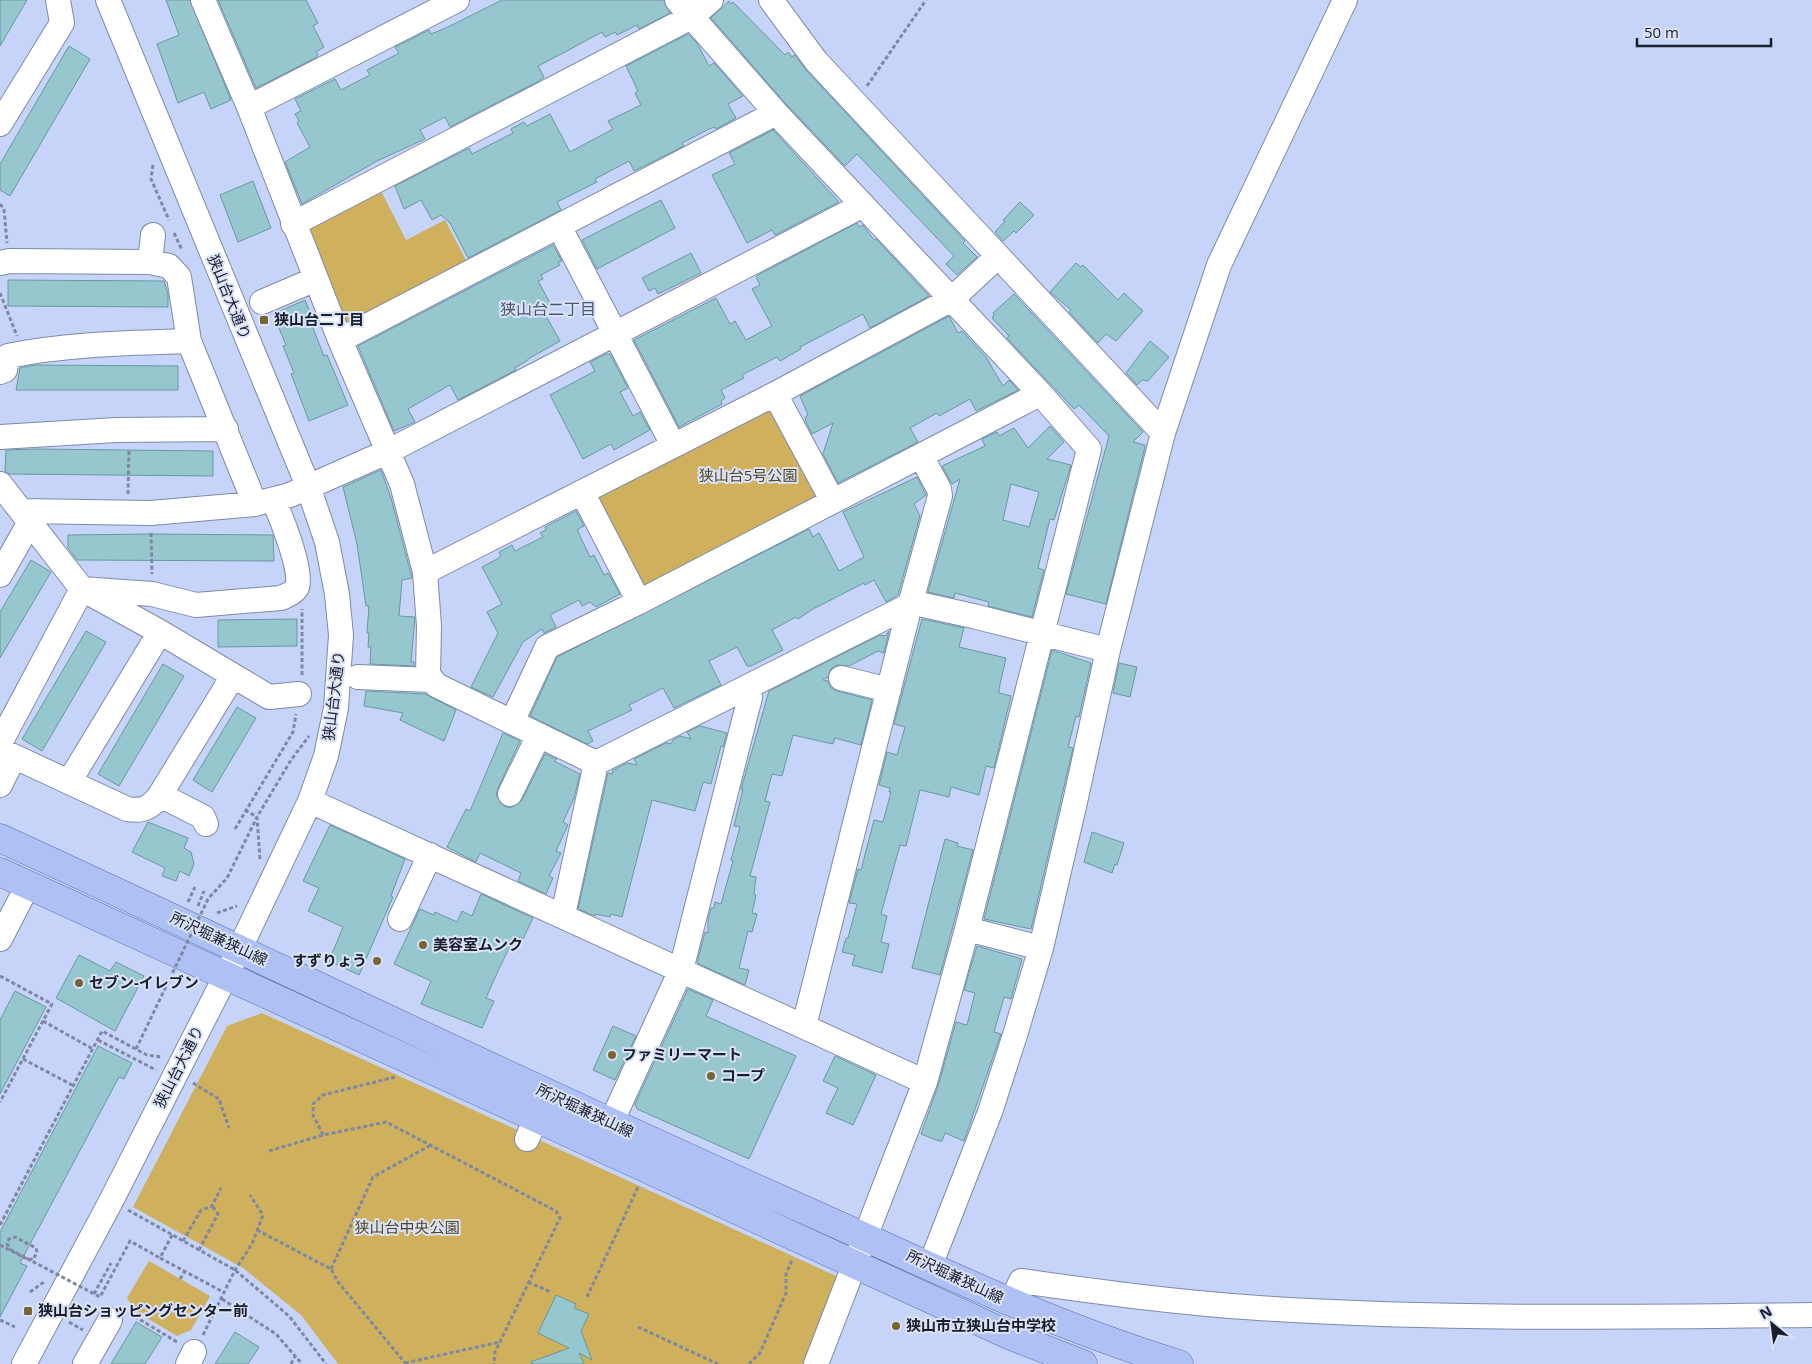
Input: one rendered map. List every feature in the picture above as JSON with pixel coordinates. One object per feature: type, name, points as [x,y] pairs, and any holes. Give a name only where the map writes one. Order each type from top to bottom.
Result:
[{"type":"main road","name":"所沢堀兼狭山線","points":[[0,838],[240,948],[611,1123],[1011,1303],[1132,1350],[1179,1364]]},
{"type":"main road","name":"所沢堀兼狭山線","points":[[0,872],[226,975],[532,1129],[854,1264],[1011,1336],[1083,1364]]},
{"type":"street","points":[[0,124],[62,23],[58,0]]},
{"type":"street","name":"狭山台大通り","points":[[24,1364],[110,1203],[240,948],[310,801],[326,756],[336,708],[341,635],[338,594],[328,542],[308,486],[108,0]]},
{"type":"street","points":[[203,0],[249,107],[293,224],[340,340],[402,484],[425,572],[429,626],[428,674],[432,680],[445,690],[596,763]]},
{"type":"street","points":[[249,107],[457,0]]},
{"type":"street","points":[[293,224],[684,9],[711,0]]},
{"type":"street","points":[[771,0],[816,61],[1163,433]]},
{"type":"street","points":[[930,1266],[990,1112],[1041,948],[1108,650],[1163,433],[1219,265],[1345,0]]},
{"type":"street","points":[[684,9],[776,113],[1038,391],[1089,449],[925,1082],[816,1364]]},
{"type":"street","points":[[340,340],[776,113]]},
{"type":"street","points":[[26,517],[139,512],[264,502],[308,486],[388,451],[863,205]]},
{"type":"street","points":[[559,226],[673,445]]},
{"type":"street","points":[[150,262],[153,235]]},
{"type":"street","points":[[425,572],[775,394],[952,299],[998,256]]},
{"type":"street","points":[[4,262],[150,262],[169,266],[179,277],[189,341],[226,429],[298,573],[297,587],[293,592],[281,598],[196,605],[152,594],[82,589]]},
{"type":"street","points":[[262,302],[316,280]]},
{"type":"street","points":[[0,372],[5,370],[8,356],[24,352],[113,343],[189,341]]},
{"type":"street","points":[[512,722],[547,647],[640,602],[832,500],[921,456],[1030,399],[1038,391]]},
{"type":"street","points":[[775,394],[832,500]]},
{"type":"street","points":[[0,437],[129,430],[226,429]]},
{"type":"street","points":[[804,1026],[910,605],[940,496],[939,489],[921,456]]},
{"type":"street","points":[[0,484],[82,589],[160,632],[268,697],[299,694]]},
{"type":"street","points":[[582,492],[640,602]]},
{"type":"street","points":[[0,575],[26,517]]},
{"type":"street","points":[[0,785],[5,750],[82,589]]},
{"type":"street","points":[[596,763],[910,605],[919,604],[1108,650]]},
{"type":"street","points":[[69,782],[160,632]]},
{"type":"street","points":[[5,750],[69,782],[136,811],[154,804],[233,676]]},
{"type":"street","points":[[358,677],[432,680]]},
{"type":"street","points":[[840,678],[889,690]]},
{"type":"street","points":[[611,1123],[681,970],[750,696],[749,687]]},
{"type":"street","points":[[510,794],[539,735]]},
{"type":"street","points":[[563,916],[596,763]]},
{"type":"street","points":[[160,795],[203,817],[206,824]]},
{"type":"street","points":[[310,801],[925,1082]]},
{"type":"street","points":[[400,919],[430,855]]},
{"type":"street","points":[[0,939],[28,885]]},
{"type":"street","points":[[966,929],[1041,948]]},
{"type":"street","points":[[1011,1303],[1021,1281],[1202,1304],[1289,1310],[1408,1315],[1812,1315]]},
{"type":"street","points":[[85,1364],[119,1316]]},
{"type":"path","points":[[856,103],[926,0]]},
{"type":"path","points":[[154,161],[151,179],[181,249],[187,255]]},
{"type":"path","points":[[0,204],[4,209],[4,262]]},
{"type":"path","points":[[0,293],[24,352]]},
{"type":"path","points":[[129,430],[152,594]]},
{"type":"path","points":[[234,829],[293,732],[303,665],[302,604],[293,592]]},
{"type":"path","points":[[136,1049],[208,899],[227,878],[257,817],[291,760],[313,732],[309,747]]},
{"type":"path","points":[[245,810],[257,817]]},
{"type":"path","points":[[257,817],[258,854],[261,863],[265,855]]},
{"type":"path","points":[[184,909],[195,887]]},
{"type":"path","points":[[203,908],[198,905],[204,891]]},
{"type":"path","points":[[213,915],[241,904]]},
{"type":"path","points":[[197,915],[204,918]]},
{"type":"path","points":[[0,976],[52,1004],[0,1102]]},
{"type":"path","points":[[43,1021],[93,1049]]},
{"type":"path","points":[[0,1224],[102,1031],[146,1055],[163,1058]]},
{"type":"path","points":[[98,1040],[157,1070]]},
{"type":"path","points":[[23,1058],[74,1086]]},
{"type":"path","points":[[322,1135],[313,1115],[313,1104],[323,1095],[394,1078],[399,1074]]},
{"type":"path","points":[[192,1083],[220,1099],[229,1128]]},
{"type":"path","points":[[269,1151],[322,1135],[386,1122],[556,1211],[560,1218],[496,1352],[494,1364]]},
{"type":"path","points":[[331,1269],[374,1177],[432,1145]]},
{"type":"path","points":[[587,1297],[641,1180]]},
{"type":"path","points":[[183,1241],[201,1210],[212,1206],[221,1188]]},
{"type":"path","points":[[119,1316],[191,1358],[235,1270],[252,1244],[263,1215],[250,1195]]},
{"type":"path","points":[[199,1250],[218,1214],[212,1206]]},
{"type":"path","points":[[127,1210],[235,1270],[289,1316],[326,1364]]},
{"type":"path","points":[[257,1230],[331,1269],[338,1282],[406,1363],[501,1342]]},
{"type":"path","points":[[160,1258],[172,1235]]},
{"type":"path","points":[[15,1237],[36,1248],[37,1252],[34,1258],[29,1260],[11,1250],[7,1244],[9,1239],[15,1237]]},
{"type":"path","points":[[0,1245],[100,1297],[130,1241],[225,1293]]},
{"type":"path","points":[[749,1364],[760,1353],[786,1293],[786,1274],[796,1252]]},
{"type":"path","points":[[94,1294],[111,1263]]},
{"type":"path","points":[[30,1292],[46,1280],[50,1271]]},
{"type":"path","points":[[180,1279],[185,1271]]},
{"type":"path","points":[[528,1282],[551,1292]]},
{"type":"path","points":[[222,1299],[276,1334],[302,1364]]},
{"type":"path","points":[[0,1320],[15,1327]]},
{"type":"path","points":[[638,1327],[718,1364]]},
{"type":"path","points":[[291,1364],[296,1355]]},
{"type":"green space","points":[[379,187],[406,240],[445,220],[468,264],[351,326],[343,324],[307,224]]},
{"type":"green space","name":"狭山台5号公園","points":[[766,405],[774,409],[819,491],[811,504],[651,587],[638,584],[597,494]]},
{"type":"green space","name":"狭山台中央公園","points":[[262,1013],[836,1276],[838,1284],[808,1364],[338,1364],[301,1315],[243,1268],[133,1207],[227,1026]]},
{"type":"green space","points":[[149,1261],[210,1296],[191,1330],[177,1336],[135,1311],[127,1298]]},
{"type":"building","points":[[0,0],[27,0],[0,46]]},
{"type":"building","points":[[166,0],[190,0],[231,100],[211,109],[204,92],[178,103],[157,44],[179,35]]},
{"type":"building","points":[[218,0],[306,0],[318,23],[313,26],[324,47],[316,52],[318,55],[315,58],[256,88]]},
{"type":"building","points":[[502,0],[664,0],[670,13],[639,29],[637,25],[617,35],[615,32],[605,37],[602,32],[538,66],[544,77],[537,82],[450,127],[445,117],[420,130],[425,139],[377,161],[302,204],[285,162],[310,147],[297,123],[299,121],[295,114],[301,111],[295,99],[335,79],[341,90],[370,75],[367,70],[399,53],[395,47],[429,30],[431,34],[448,27]]},
{"type":"building","points":[[729,1],[731,4],[733,2],[785,55],[788,52],[792,57],[795,55],[806,70],[965,241],[963,243],[977,257],[957,275],[946,264],[954,256],[857,154],[845,166],[786,104],[711,18]]},
{"type":"building","points":[[688,34],[697,43],[709,66],[714,63],[743,96],[728,104],[736,118],[716,129],[715,127],[709,129],[682,143],[684,146],[634,171],[629,161],[595,179],[597,182],[557,202],[561,210],[468,258],[450,223],[441,215],[432,220],[421,200],[404,209],[395,186],[469,148],[472,154],[513,133],[511,129],[524,122],[527,126],[550,114],[570,152],[613,129],[608,121],[641,105],[635,93],[638,91],[626,66]]},
{"type":"building","points":[[69,46],[90,59],[10,196],[0,190],[0,164]]},
{"type":"building","points":[[773,130],[839,202],[775,235],[772,230],[747,243],[712,175],[735,164],[729,153]]},
{"type":"building","points":[[253,181],[271,228],[238,242],[220,195]]},
{"type":"building","points":[[661,200],[675,228],[597,269],[582,240]]},
{"type":"building","points":[[1020,202],[1034,215],[1016,233],[1014,231],[1003,241],[995,232],[1005,221],[1003,220]]},
{"type":"building","points":[[857,223],[859,227],[863,225],[874,240],[876,239],[929,296],[870,328],[863,314],[800,347],[801,349],[780,361],[777,357],[742,375],[744,378],[721,390],[725,398],[721,401],[722,404],[679,427],[634,340],[716,298],[730,324],[735,321],[746,340],[772,326],[752,289],[760,285],[756,277]]},
{"type":"building","points":[[553,245],[562,261],[558,262],[560,265],[541,275],[543,279],[538,281],[550,303],[542,309],[560,341],[528,359],[515,368],[516,370],[458,400],[450,385],[408,409],[415,422],[394,431],[358,346]]},
{"type":"building","points":[[691,253],[701,273],[658,294],[655,288],[649,291],[642,278]]},
{"type":"building","points":[[1076,263],[1081,267],[1083,265],[1118,300],[1124,293],[1143,311],[1116,341],[1106,334],[1098,343],[1069,312],[1071,310],[1050,292]]},
{"type":"building","points":[[8,280],[164,281],[168,294],[168,307],[8,306]]},
{"type":"building","points":[[1014,294],[1143,432],[1133,442],[1145,445],[1145,447],[1106,604],[1066,594],[1109,436],[1079,405],[1074,409],[1007,338],[1009,336],[992,318],[993,313]]},
{"type":"building","points":[[305,300],[312,317],[309,318],[324,356],[327,355],[348,405],[309,421],[291,374],[294,373],[283,346],[286,345],[273,314]]},
{"type":"building","points":[[949,316],[958,333],[962,331],[986,357],[1003,386],[1009,380],[1018,390],[976,411],[970,399],[939,416],[937,413],[910,428],[918,442],[838,483],[823,454],[833,423],[812,434],[806,422],[805,417],[808,415],[800,396]]},
{"type":"building","points":[[1150,341],[1169,357],[1148,381],[1142,380],[1137,385],[1126,373]]},
{"type":"building","points":[[610,354],[628,388],[620,392],[633,416],[640,412],[650,430],[614,450],[611,444],[583,459],[550,395],[595,371],[590,362]]},
{"type":"building","points":[[35,365],[178,366],[178,390],[16,390],[20,368]]},
{"type":"building","points":[[1050,426],[1064,442],[1047,459],[1071,465],[1054,520],[1050,519],[1038,568],[1044,570],[1032,617],[988,606],[989,602],[955,593],[954,598],[928,592],[960,479],[952,484],[942,466],[985,446],[982,439],[997,432],[999,436],[1014,428],[1028,448]],"holes":[[[1011,484],[1039,492],[1029,527],[1003,520]]]},
{"type":"building","points":[[6,450],[213,451],[213,476],[9,474],[5,471]]},
{"type":"building","points":[[381,470],[391,498],[412,578],[402,580],[399,616],[415,617],[411,662],[414,662],[414,666],[370,664],[371,647],[368,647],[369,633],[367,633],[369,606],[366,606],[357,544],[343,487]]},
{"type":"building","points":[[917,477],[926,495],[914,504],[920,516],[898,595],[886,602],[874,580],[865,585],[864,583],[813,609],[798,619],[796,617],[772,630],[783,650],[751,666],[747,666],[737,647],[709,661],[721,685],[674,708],[663,688],[629,705],[632,710],[588,731],[593,741],[587,744],[530,716],[557,657],[809,529],[813,537],[819,533],[839,571],[864,557],[843,512]]},
{"type":"building","points":[[576,511],[584,526],[578,529],[578,532],[590,557],[594,555],[604,575],[608,573],[620,594],[596,607],[590,602],[582,606],[579,600],[550,615],[556,627],[544,633],[542,629],[523,642],[493,697],[471,687],[498,633],[487,612],[502,604],[482,567],[497,559],[501,556],[499,552],[512,545],[515,551],[543,537],[540,533],[546,530],[545,527]]},
{"type":"building","points":[[68,535],[273,535],[274,561],[77,560],[68,548]]},
{"type":"building","points":[[31,560],[51,572],[0,658],[0,612]]},
{"type":"building","points":[[297,619],[297,646],[218,647],[218,620]]},
{"type":"building","points":[[922,619],[964,628],[959,647],[1006,658],[999,693],[1011,696],[994,768],[986,766],[979,795],[951,787],[949,797],[920,790],[906,846],[900,845],[881,914],[887,916],[881,942],[889,944],[882,973],[852,965],[855,955],[842,952],[846,938],[848,938],[857,904],[849,903],[858,869],[861,870],[874,820],[883,822],[891,792],[889,792],[890,788],[879,785],[887,752],[897,755],[905,727],[894,724]]},
{"type":"building","points":[[86,631],[106,642],[42,751],[22,739]]},
{"type":"building","points":[[889,631],[884,653],[878,651],[849,666],[837,665],[831,669],[828,677],[823,680],[828,681],[831,688],[837,691],[872,700],[861,745],[835,738],[833,744],[793,735],[782,776],[772,774],[765,801],[770,802],[750,876],[756,877],[754,894],[756,895],[752,913],[757,914],[752,932],[748,931],[739,968],[749,970],[745,985],[697,963],[705,932],[708,933],[708,920],[711,908],[714,908],[715,902],[721,904],[733,861],[731,860],[740,827],[734,826],[743,789],[741,789],[769,691],[880,635],[885,636]]},
{"type":"building","points":[[1052,650],[1091,663],[1079,717],[1076,716],[1068,747],[1073,748],[1031,929],[984,919]]},
{"type":"building","points":[[1119,663],[1137,667],[1130,697],[1113,693]]},
{"type":"building","points":[[163,664],[184,676],[119,786],[98,774]]},
{"type":"building","points":[[366,691],[425,694],[456,710],[444,741],[400,720],[403,713],[364,706]]},
{"type":"building","points":[[237,707],[256,718],[212,792],[193,780]]},
{"type":"building","points":[[700,726],[727,733],[723,747],[721,746],[711,784],[703,782],[695,811],[652,800],[622,917],[611,914],[610,917],[595,914],[595,916],[578,909],[608,773],[612,774],[613,770],[627,763],[637,765],[634,759],[666,743],[671,744],[673,740],[680,736],[691,739],[687,732]]},
{"type":"building","points":[[503,733],[520,741],[496,795],[504,806],[511,808],[522,800],[545,754],[557,759],[554,761],[580,774],[574,798],[563,822],[568,825],[556,851],[561,853],[549,876],[553,878],[546,894],[518,881],[521,873],[480,853],[476,862],[447,847],[466,809],[470,811]]},
{"type":"building","points":[[148,822],[188,838],[184,848],[191,852],[194,864],[189,876],[180,871],[176,881],[162,876],[165,868],[132,852]]},
{"type":"building","points":[[330,825],[405,859],[391,896],[393,897],[359,975],[329,961],[343,927],[308,911],[319,888],[303,881]]},
{"type":"building","points":[[1092,832],[1124,843],[1117,865],[1115,864],[1112,873],[1084,862]]},
{"type":"building","points":[[945,839],[958,843],[957,846],[973,850],[940,975],[912,968]]},
{"type":"building","points":[[481,894],[533,918],[523,939],[515,936],[498,971],[486,998],[494,1001],[482,1028],[421,1004],[431,981],[394,964],[420,909],[434,915],[435,912],[457,922],[462,911],[472,916]]},
{"type":"building","points":[[977,946],[1022,959],[1011,999],[1004,997],[994,1032],[1001,1034],[964,1141],[945,1133],[942,1141],[939,1141],[921,1134],[938,1086],[956,1022],[967,1025],[975,993],[964,990]]},
{"type":"building","points":[[79,955],[110,971],[116,962],[144,976],[115,1031],[56,998]]},
{"type":"building","points":[[688,989],[713,1000],[706,1016],[796,1056],[749,1159],[637,1109],[635,1104]]},
{"type":"building","points":[[15,991],[46,1007],[0,1094],[0,1020]]},
{"type":"building","points":[[613,1026],[636,1036],[615,1080],[593,1070]]},
{"type":"building","points":[[98,1046],[132,1063],[124,1079],[119,1077],[20,1263],[27,1266],[0,1317],[0,1232]]},
{"type":"building","points":[[835,1056],[876,1075],[853,1125],[826,1113],[838,1088],[823,1081]]},
{"type":"building","points":[[556,1295],[576,1304],[574,1308],[589,1314],[581,1331],[592,1360],[579,1353],[584,1364],[532,1364],[531,1362],[569,1348],[538,1333]]},
{"type":"building","points":[[136,1322],[162,1337],[145,1364],[111,1364]]},
{"type":"building","points":[[235,1332],[259,1347],[248,1364],[215,1364]]},
{"type":"place","name":"狭山台二丁目","points":[[264,320]]},
{"type":"place","name":"美容室ムンク","points":[[423,945]]},
{"type":"place","name":"すずりょう","points":[[377,961]]},
{"type":"place","name":"セブン-イレブン","points":[[79,983]]},
{"type":"place","name":"ファミリーマート","points":[[612,1055]]},
{"type":"place","name":"コープ","points":[[711,1076]]},
{"type":"place","name":"狭山台ショッピングセンター前","points":[[28,1311]]},
{"type":"place","name":"狭山市立狭山台中学校","points":[[896,1326]]},
{"type":"district","name":"狭山台二丁目","points":[[548,309]]}]
